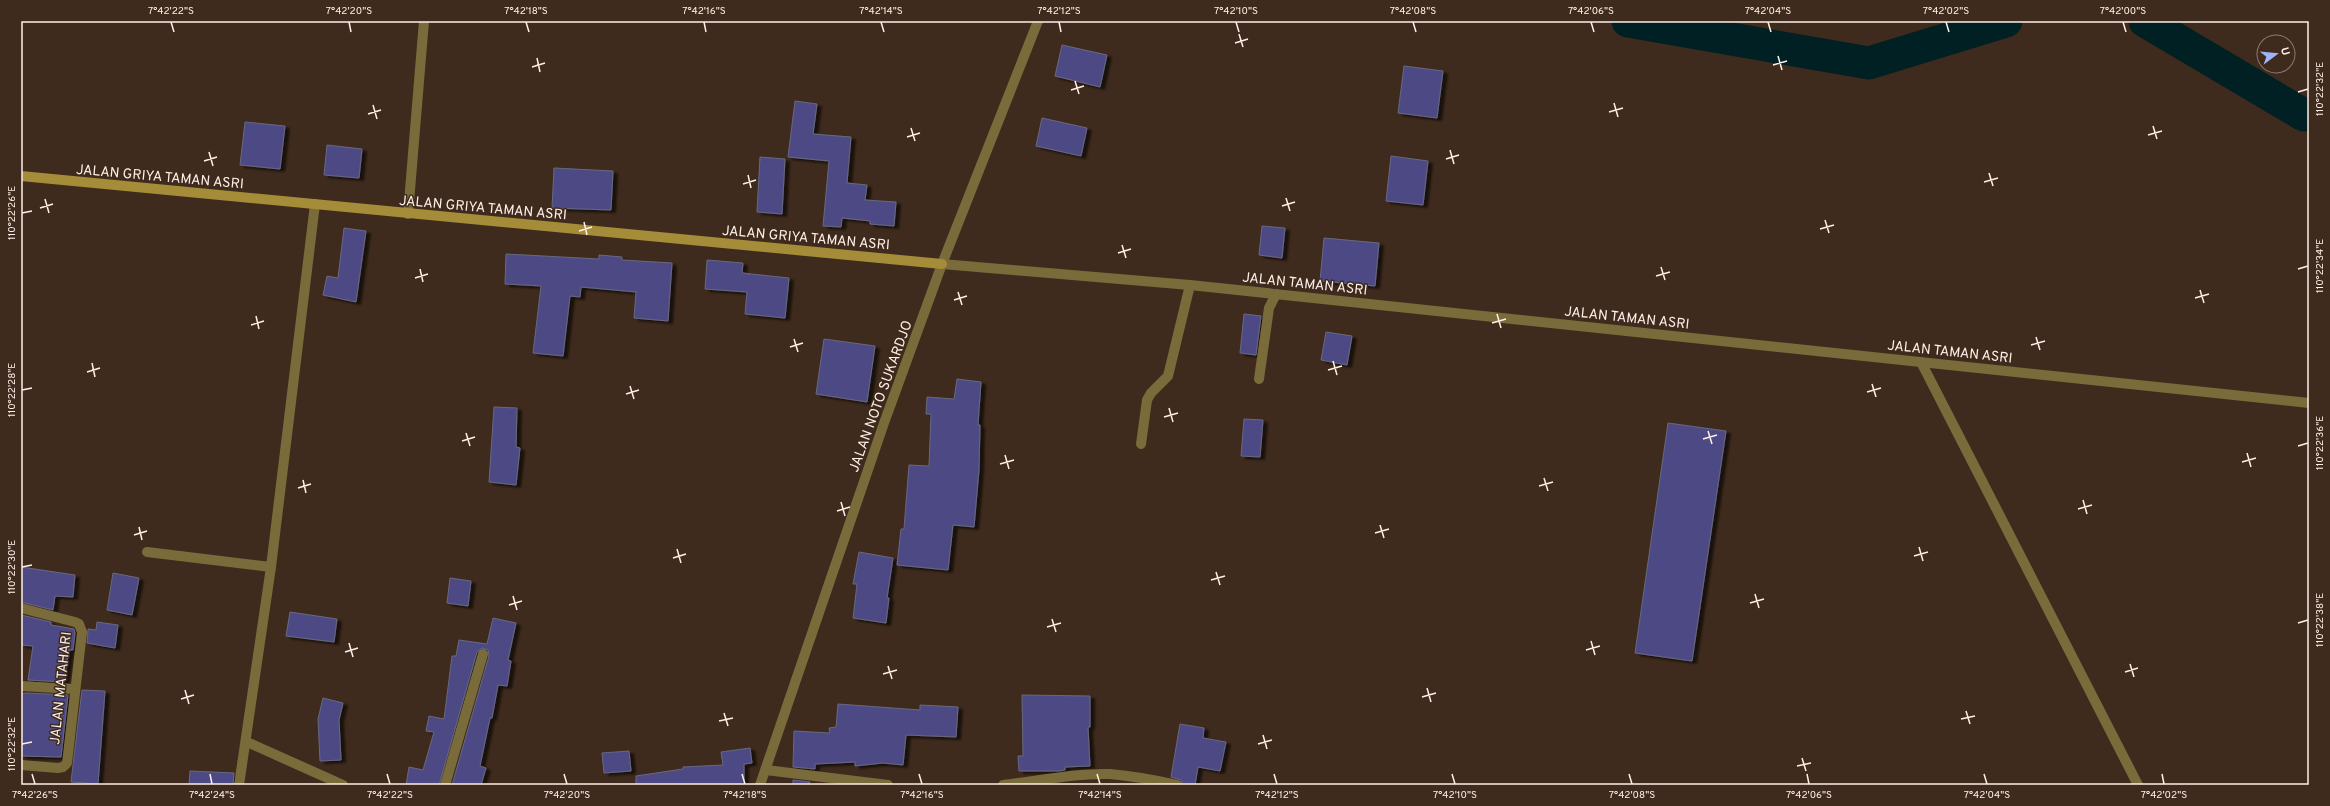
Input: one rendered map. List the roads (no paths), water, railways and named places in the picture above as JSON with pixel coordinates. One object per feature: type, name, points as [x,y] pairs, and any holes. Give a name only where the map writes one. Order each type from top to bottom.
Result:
[{"type":"street","points":[[408,214],[424,21]]},
{"type":"street","name":"JALAN NOTO SUKARDJO","points":[[760,785],[884,423],[942,264],[1038,21]]},
{"type":"street","name":"JALAN GRIYA TAMAN ASRI","points":[[21,176],[942,264]]},
{"type":"street","points":[[239,785],[247,742],[271,567],[315,204]]},
{"type":"street","name":"JALAN TAMAN ASRI","points":[[942,264],[1190,285],[2309,403]]},
{"type":"street","points":[[1141,444],[1147,400],[1151,393],[1168,376],[1190,285]]},
{"type":"street","points":[[1259,379],[1269,308],[1276,294]]},
{"type":"street","points":[[1921,362],[2138,785]]},
{"type":"street","points":[[147,552],[271,567]]},
{"type":"street","name":"JALAN MATAHARI","points":[[21,608],[79,624],[81,636],[67,763],[63,767],[58,768],[21,765]]},
{"type":"street","points":[[444,785],[483,654]]},
{"type":"street","points":[[21,686],[74,689]]},
{"type":"street","points":[[247,742],[343,785]]},
{"type":"street","points":[[766,770],[888,785]]},
{"type":"street","points":[[1003,785],[1103,774],[1135,776],[1177,785]]},
{"type":"waterway","points":[[1628,21],[1869,63],[2006,21]]},
{"type":"waterway","points":[[2145,21],[2304,115],[2309,114]]}]
